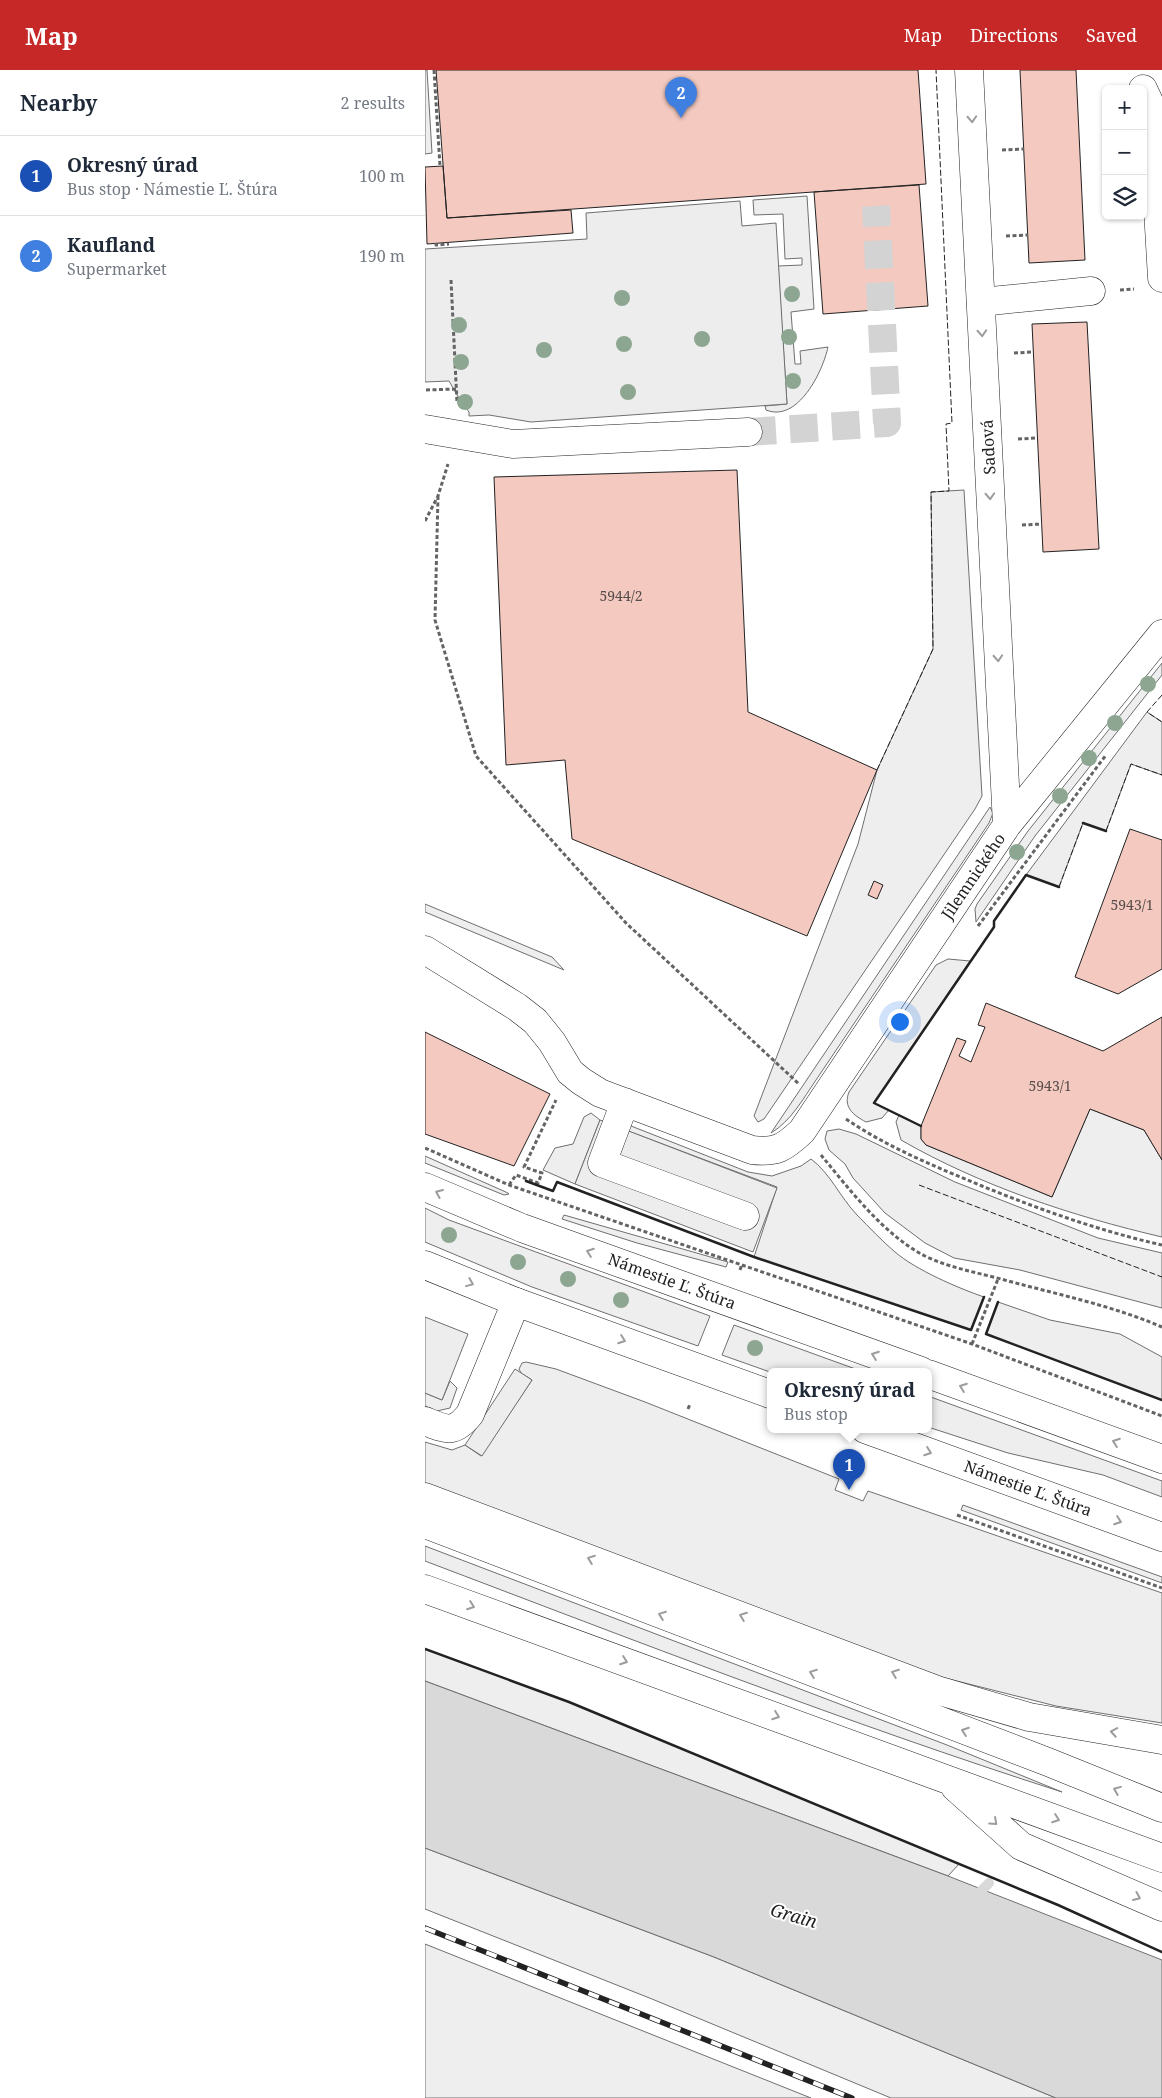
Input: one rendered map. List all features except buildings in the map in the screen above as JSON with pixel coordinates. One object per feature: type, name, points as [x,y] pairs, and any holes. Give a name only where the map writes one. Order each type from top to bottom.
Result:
[{"type":"main road","name":"Sadová","points":[[969,70],[1007,825]]},
{"type":"main road","points":[[1135,70],[1141,85]]},
{"type":"main road","points":[[1147,97],[1152,108],[1162,278]]},
{"type":"main road","points":[[981,302],[1091,291]]},
{"type":"main road","points":[[425,429],[513,444],[747,432]]},
{"type":"main road","name":"Jilemnického","points":[[802,1131],[1007,825],[1162,634]]},
{"type":"main road","points":[[425,950],[517,1007],[535,1021],[552,1042],[570,1072],[600,1093],[752,1150],[770,1152],[789,1144],[802,1131]]},
{"type":"main road","points":[[625,1102],[602,1163],[745,1216]]},
{"type":"main road","name":"Námestie Ľ. Štúra","points":[[425,1187],[522,1228],[913,1368]]},
{"type":"main road","points":[[425,1265],[516,1302],[767,1393]]},
{"type":"main road","points":[[425,1421],[446,1430],[453,1429],[463,1424],[471,1414],[516,1302]]},
{"type":"main road","points":[[932,1375],[1162,1459]]},
{"type":"main road","name":"Námestie Ľ. Štúra","points":[[876,1433],[1162,1537]]},
{"type":"main road","points":[[425,1497],[941,1690],[1029,1717],[1162,1740]]},
{"type":"main road","points":[[425,1524],[1048,1762],[1162,1808]]},
{"type":"main road","points":[[425,1589],[945,1777],[1162,1858]]},
{"type":"main road","points":[[945,1777],[1021,1846],[1162,1908]]},
{"type":"path","points":[[434,70],[441,166]]},
{"type":"path","points":[[998,151],[1024,149]]},
{"type":"path","points":[[1002,236],[1028,235]]},
{"type":"path","points":[[436,243],[436,245],[449,244]]},
{"type":"path","points":[[451,280],[457,411]]},
{"type":"path","points":[[1008,354],[1033,352]]},
{"type":"path","points":[[426,390],[456,388]]},
{"type":"path","points":[[1012,439],[1037,438]]},
{"type":"path","points":[[425,522],[438,496],[450,460]]},
{"type":"path","points":[[438,496],[435,620],[476,756],[626,923],[810,1094],[856,1125],[957,1176],[1038,1209],[1109,1233],[1162,1245]]},
{"type":"path","points":[[1015,525],[1041,524]]},
{"type":"path","points":[[977,928],[1111,749]]},
{"type":"path","points":[[509,1185],[516,1175],[538,1183],[542,1174],[524,1167],[570,1072]]},
{"type":"path","points":[[802,1131],[856,1198],[891,1231],[923,1255],[960,1271],[1132,1314],[1162,1327]]},
{"type":"path","points":[[425,1148],[509,1185],[972,1344],[1162,1416]]},
{"type":"path","points":[[740,1270],[742,1264]]},
{"type":"path","points":[[972,1344],[998,1279]]},
{"type":"path","points":[[688,1409],[690,1404]]},
{"type":"path","points":[[957,1515],[1162,1588]]},
{"type":"shaded area","points":[[425,70],[427,70],[432,153],[425,154]]},
{"type":"shaded area","points":[[807,196],[814,309],[791,312],[795,364],[801,364],[800,351],[828,347],[821,369],[807,392],[788,409],[778,412],[766,410],[765,406],[787,404],[778,266],[802,265],[802,258],[785,259],[783,214],[754,215],[753,200]]},
{"type":"shaded area","points":[[740,201],[742,226],[776,223],[787,404],[531,422],[489,415],[469,416],[469,412],[449,381],[425,382],[425,249],[587,239],[586,213]]},
{"type":"shaded area","points":[[964,490],[982,796],[764,1119],[758,1122],[754,1116],[858,844],[877,770],[933,649],[931,492]]},
{"type":"shaded area","points":[[1162,663],[1162,675],[1035,836],[976,922],[975,909],[977,904],[1028,831]]},
{"type":"shaded area","points":[[1147,712],[1162,722],[1162,775],[1131,764],[1106,831],[1083,823],[1059,887],[1026,875]]},
{"type":"shaded area","points":[[990,807],[993,813],[989,823],[801,1102],[791,1116],[771,1133]]},
{"type":"shaded area","points":[[425,904],[552,957],[564,970],[425,912]]},
{"type":"shaded area","points":[[948,959],[970,961],[874,1103],[889,1110],[882,1118],[866,1122],[850,1110],[847,1102],[849,1092],[936,965]]},
{"type":"shaded area","points":[[1090,1109],[1144,1130],[1162,1160],[1162,1237],[1061,1209],[963,1172],[901,1140],[896,1122],[899,1115],[921,1126],[921,1139],[926,1145],[1052,1197]]},
{"type":"shaded area","points":[[591,1113],[600,1120],[575,1184],[543,1170],[555,1148],[573,1144],[584,1117]]},
{"type":"shaded area","points":[[600,1120],[777,1188],[753,1252],[575,1184]]},
{"type":"shaded area","points":[[626,1124],[748,1172],[772,1176],[801,1166],[811,1159],[824,1171],[857,1215],[895,1252],[926,1272],[950,1284],[984,1297],[971,1330],[754,1257],[777,1187],[620,1128]]},
{"type":"shaded area","points":[[839,1129],[856,1134],[955,1182],[1098,1238],[1162,1253],[1162,1308],[1020,1270],[954,1258],[925,1243],[885,1213],[853,1178],[845,1164],[829,1150],[825,1139],[827,1131]]},
{"type":"shaded area","points":[[425,1156],[509,1194],[504,1195],[425,1163]]},
{"type":"shaded area","points":[[425,1208],[449,1220],[710,1316],[698,1346],[532,1287],[425,1242]]},
{"type":"shaded area","points":[[564,1215],[728,1262],[726,1267],[637,1243],[562,1219]]},
{"type":"shaded area","points":[[998,1302],[1050,1320],[1120,1334],[1162,1357],[1162,1400],[986,1334]]},
{"type":"shaded area","points":[[425,1317],[468,1334],[442,1400],[425,1393]]},
{"type":"shaded area","points":[[734,1325],[853,1368],[767,1368],[767,1371],[722,1355]]},
{"type":"shaded area","points":[[526,1362],[556,1369],[645,1402],[839,1479],[835,1490],[863,1501],[868,1491],[1162,1593],[1162,1723],[1056,1706],[933,1675],[425,1485],[425,1442],[452,1450],[465,1445],[481,1456],[532,1380],[521,1373],[519,1369],[522,1363]]},
{"type":"shaded area","points":[[515,1369],[532,1380],[482,1456],[465,1445]]},
{"type":"shaded area","points":[[450,1381],[457,1388],[450,1408],[437,1411],[425,1406],[425,1393],[442,1400]]},
{"type":"shaded area","points":[[932,1397],[1162,1481],[1162,1497],[1103,1475],[1008,1453],[932,1428]]},
{"type":"shaded area","points":[[963,1505],[1162,1577],[1162,1583],[961,1510]]},
{"type":"shaded area","points":[[425,1546],[947,1745],[1062,1792],[822,1710],[425,1561]]},
{"type":"shaded area","points":[[425,1649],[569,1702],[959,1864],[948,1876],[425,1681]]},
{"type":"shaded area","points":[[425,1848],[714,1957],[1056,2098],[891,2098],[652,1999],[425,1909]]},
{"type":"shaded area","points":[[425,1944],[811,2098],[425,2098]]},
{"type":"water","name":"Grain","points":[[425,1681],[948,1876],[1162,1960],[1162,2098],[1056,2098],[714,1957],[425,1848]]},
{"type":"waterway","points":[[974,1898],[989,1883]]},
{"type":"tunnel","points":[[748,432],[887,423],[876,206]]},
{"type":"railway","points":[[425,1928],[852,2098]]},
{"type":"fence","points":[[877,770],[933,649],[931,492],[949,491],[946,424],[952,423],[936,70]]},
{"type":"fence","points":[[1162,695],[1147,712],[1162,722]]},
{"type":"fence","points":[[1106,831],[1131,764],[1162,775]]},
{"type":"fence","points":[[1059,887],[1083,823]]},
{"type":"fence","points":[[919,1185],[1162,1277]]},
{"type":"wall","points":[[1083,823],[1106,831]]},
{"type":"wall","points":[[921,1126],[874,1103],[994,927],[994,921],[1026,875],[1059,887]]},
{"type":"wall","points":[[526,1181],[553,1191],[557,1182],[754,1257],[971,1330],[984,1297]]},
{"type":"wall","points":[[998,1302],[986,1334],[1162,1400]]},
{"type":"wall","points":[[425,1649],[569,1702],[1058,1905],[1162,1952]]},
{"type":"place","name":"Kaufland","points":[[681,118]]},
{"type":"place","name":"Okresný úrad","points":[[849,1490]]}]
